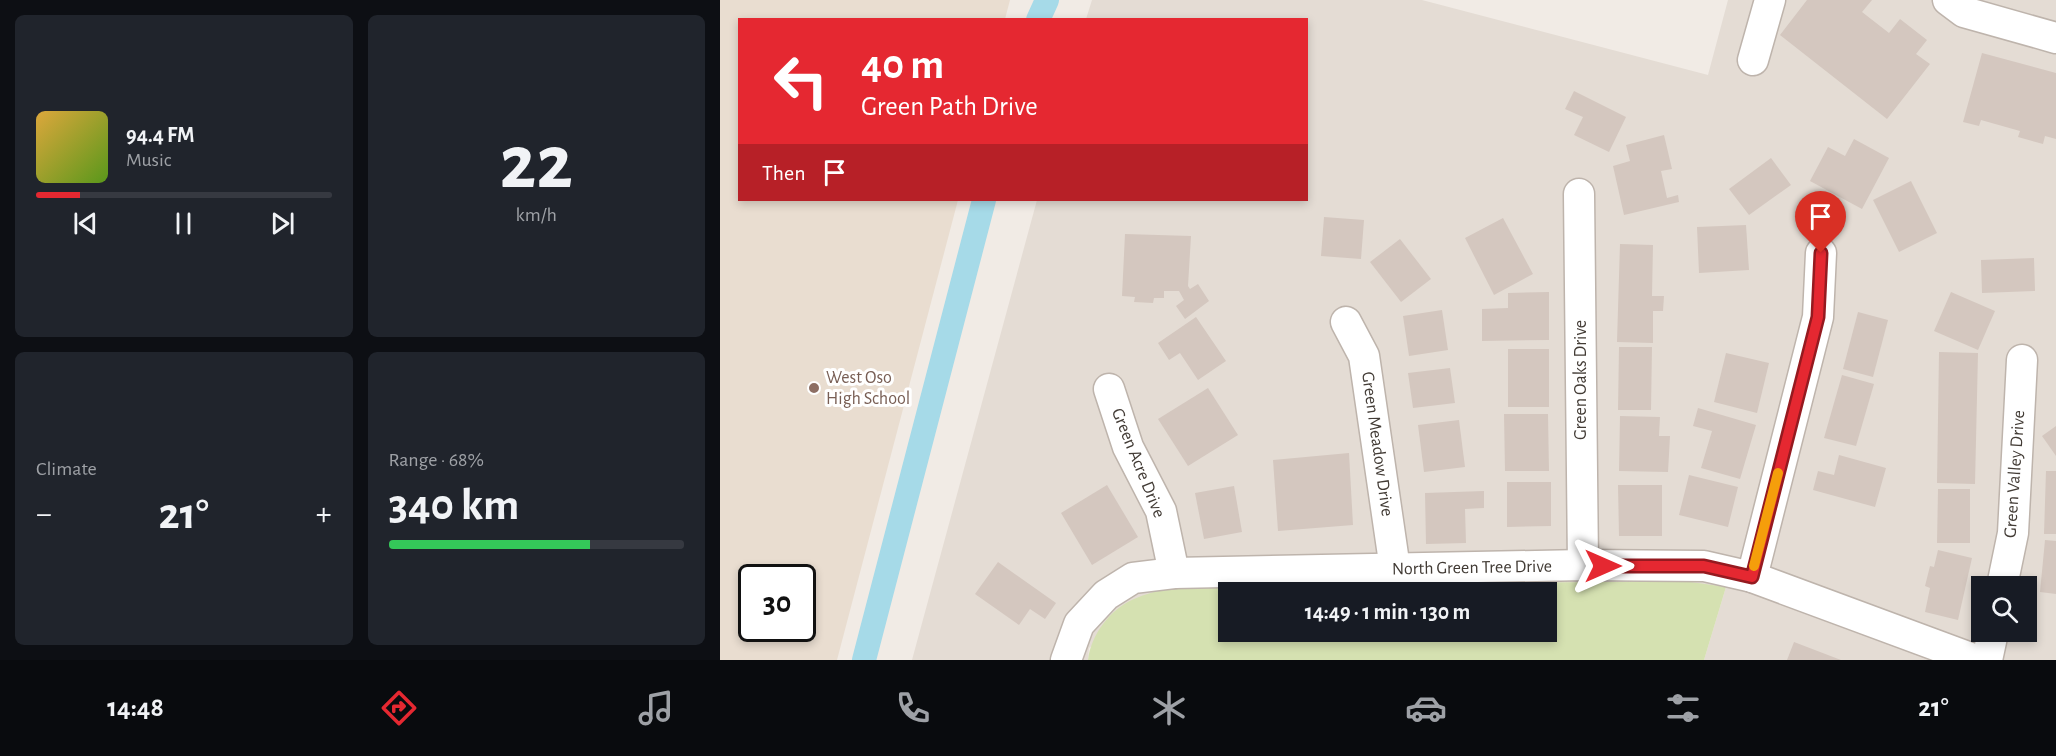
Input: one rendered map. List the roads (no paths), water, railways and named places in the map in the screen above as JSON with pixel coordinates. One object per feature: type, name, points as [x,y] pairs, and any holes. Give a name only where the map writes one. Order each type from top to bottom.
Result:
[{"type":"street","points":[[1753,60],[1770,0]]},
{"type":"street","points":[[1948,0],[1964,12],[2056,38]]},
{"type":"street","name":"Green Oaks Drive","points":[[1579,194],[1583,566]]},
{"type":"street","points":[[1752,577],[1818,317],[1821,253]]},
{"type":"street","name":"Green Meadow Drive","points":[[1346,322],[1364,356],[1395,569]]},
{"type":"street","name":"Green Valley Drive","points":[[2004,576],[2013,533],[2022,360]]},
{"type":"street","name":"Green Acre Drive","points":[[1109,389],[1128,447],[1161,511],[1174,573]]},
{"type":"street","name":"North Green Tree Drive","points":[[1066,660],[1079,624],[1106,595],[1133,578],[1174,573],[1704,566],[1752,577],[1976,660]]},
{"type":"street","points":[[1987,660],[1991,642]]},
{"type":"waterway","points":[[1039,18],[1047,0]]},
{"type":"waterway","points":[[864,660],[984,201]]},
{"type":"place","name":"West Oso High School","points":[[814,388]]}]
